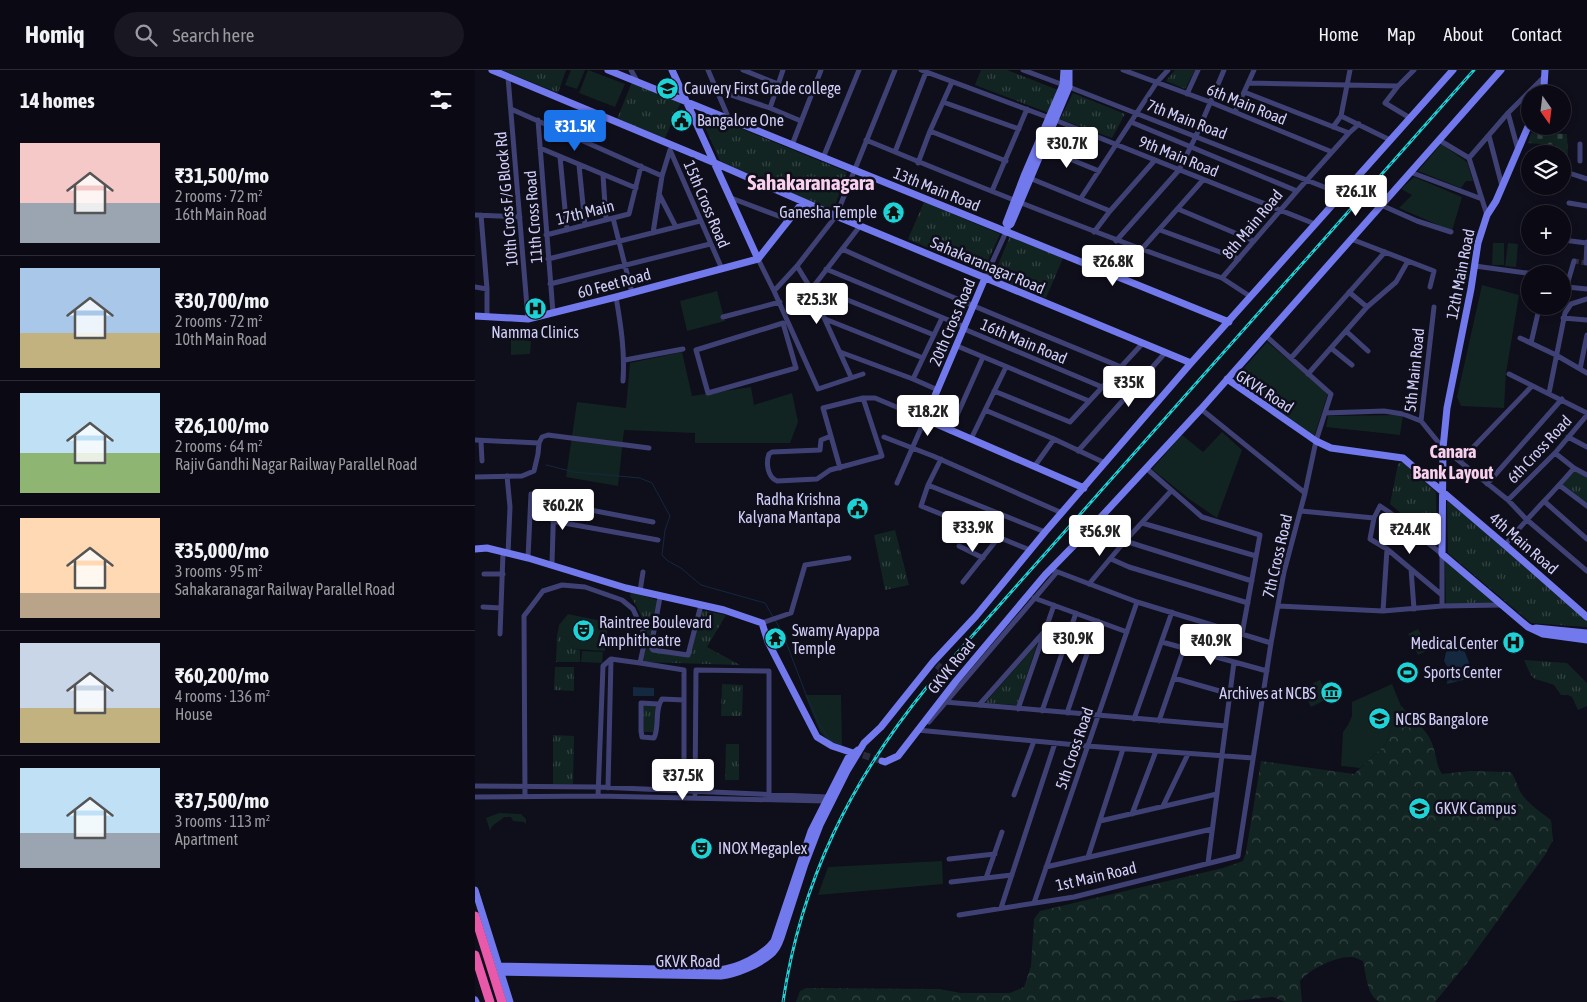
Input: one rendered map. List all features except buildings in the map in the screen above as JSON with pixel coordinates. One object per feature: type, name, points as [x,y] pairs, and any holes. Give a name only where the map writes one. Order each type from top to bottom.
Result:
[{"type":"highway","points":[[475,916],[499,991],[500,1002]]},
{"type":"highway","points":[[475,928],[500,1002]]},
{"type":"highway","points":[[475,955],[490,1002]]},
{"type":"highway","points":[[475,969],[485,1002]]},
{"type":"highway","points":[[499,991],[504,982]]},
{"type":"street","name":"Sahakaranagar Road","points":[[492,70],[670,148],[715,163],[836,216],[1191,363]]},
{"type":"street","name":"13th Main Road","points":[[608,70],[823,158],[1007,229],[1117,277],[1229,322]]},
{"type":"street","points":[[631,70],[637,81]]},
{"type":"street","points":[[672,70],[818,389],[863,374]]},
{"type":"street","points":[[708,70],[729,120]]},
{"type":"street","points":[[743,70],[778,84]]},
{"type":"street","points":[[769,108],[783,70]]},
{"type":"street","points":[[792,145],[821,70]]},
{"type":"street","points":[[823,158],[859,70]]},
{"type":"street","points":[[774,291],[797,266],[836,216],[895,70]]},
{"type":"street","name":"7th Main Road","points":[[1023,70],[1342,194]]},
{"type":"street","name":"20th Cross Road","points":[[1064,70],[1066,86]]},
{"type":"street","name":"20th Cross Road","points":[[897,483],[985,278],[1011,224],[1017,201],[1066,86],[1069,70]]},
{"type":"street","name":"6th Main Road","points":[[1123,70],[1210,102],[1332,152]]},
{"type":"street","points":[[1081,198],[1157,82],[1168,70]]},
{"type":"street","points":[[1187,94],[1198,70]]},
{"type":"street","points":[[1116,241],[1179,170],[1196,136],[1224,70]]},
{"type":"street","points":[[1235,112],[1254,70]]},
{"type":"street","points":[[1333,127],[1341,116],[1350,70]]},
{"type":"street","points":[[1410,118],[1385,103],[1414,70]]},
{"type":"street","name":"GKVK Road","points":[[500,969],[719,970],[731,967],[772,949],[781,938],[820,825],[847,771],[863,745],[935,664],[1045,532],[1191,363],[1453,70]]},
{"type":"street","points":[[1227,379],[1501,70]]},
{"type":"street","points":[[895,152],[923,71]]},
{"type":"street","name":"9th Main Road","points":[[923,71],[1027,109],[1315,224]]},
{"type":"street","points":[[1469,158],[1545,73]]},
{"type":"street","name":"10th Cross F/G Block Rd","points":[[509,77],[528,319]]},
{"type":"street","points":[[918,163],[952,82]]},
{"type":"street","points":[[1248,83],[1398,86]]},
{"type":"street","points":[[716,90],[801,121]]},
{"type":"street","points":[[1244,92],[1349,134]]},
{"type":"street","points":[[943,102],[1019,129]]},
{"type":"street","points":[[511,109],[662,176]]},
{"type":"street","points":[[992,192],[1027,109]]},
{"type":"street","points":[[1508,113],[1518,150]]},
{"type":"street","points":[[1341,116],[1390,140]]},
{"type":"street","name":"20th Cross Road","points":[[1027,177],[1043,148],[1052,119]]},
{"type":"street","name":"11th Cross Road","points":[[538,120],[553,313]]},
{"type":"street","name":"8th Main Road","points":[[866,140],[918,163],[1116,241],[1222,278],[1297,191],[1131,122]]},
{"type":"street","points":[[1297,191],[1359,124]]},
{"type":"street","points":[[930,131],[1005,161]]},
{"type":"street","name":"12th Main Road","points":[[1442,492],[1443,448],[1447,408],[1478,243],[1487,215],[1496,201],[1524,135]]},
{"type":"street","points":[[1489,136],[1502,186]]},
{"type":"street","points":[[1439,140],[1469,158],[1487,215]]},
{"type":"street","points":[[1580,144],[1580,161]]},
{"type":"street","points":[[540,148],[636,188],[641,166]]},
{"type":"street","points":[[653,233],[662,176],[670,148]]},
{"type":"street","name":"15th Cross Road","points":[[670,148],[722,269]]},
{"type":"street","points":[[1043,148],[1099,171]]},
{"type":"street","points":[[561,157],[567,230]]},
{"type":"street","points":[[1094,232],[1155,160]]},
{"type":"street","points":[[579,165],[585,225]]},
{"type":"street","points":[[1410,172],[1482,199]]},
{"type":"street","points":[[1571,174],[1587,179]]},
{"type":"street","points":[[603,175],[606,220]]},
{"type":"street","points":[[1027,177],[1110,211]]},
{"type":"street","points":[[1117,277],[1203,180]]},
{"type":"street","name":"17th Main","points":[[547,235],[629,214],[636,188]]},
{"type":"street","points":[[659,194],[676,227]]},
{"type":"street","points":[[730,198],[789,220]]},
{"type":"street","points":[[758,259],[803,202]]},
{"type":"street","points":[[1569,203],[1587,206]]},
{"type":"street","points":[[1381,205],[1417,221],[1451,232]]},
{"type":"street","points":[[1178,209],[1254,241]]},
{"type":"street","points":[[487,317],[487,289],[478,215],[520,217]]},
{"type":"street","points":[[613,218],[632,293]]},
{"type":"street","points":[[548,259],[700,221]]},
{"type":"street","points":[[812,288],[860,226]]},
{"type":"street","points":[[1160,230],[1239,259]]},
{"type":"street","points":[[1351,239],[1434,271],[1430,287]]},
{"type":"street","points":[[1571,241],[1587,243],[1586,263]]},
{"type":"street","points":[[550,284],[710,244]]},
{"type":"street","points":[[842,249],[924,286],[1121,367]]},
{"type":"street","points":[[1291,358],[1385,252]]},
{"type":"street","name":"60 Feet Road","points":[[475,316],[528,319],[758,259]]},
{"type":"street","points":[[1266,336],[1308,374],[1367,307],[1396,282],[1408,261]]},
{"type":"street","points":[[1571,272],[1574,262]]},
{"type":"street","points":[[797,266],[812,288],[851,377]]},
{"type":"street","points":[[1475,266],[1521,272]]},
{"type":"street","name":"16th Main Road","points":[[826,270],[1102,387]]},
{"type":"street","points":[[1222,278],[1251,297]]},
{"type":"street","points":[[475,287],[487,289]]},
{"type":"street","points":[[812,288],[933,335]]},
{"type":"street","points":[[1571,288],[1587,289]]},
{"type":"street","points":[[1349,292],[1367,307]]},
{"type":"street","points":[[616,297],[625,360],[623,381]]},
{"type":"street","points":[[1549,393],[1565,313],[1571,304],[1587,300]]},
{"type":"street","points":[[723,318],[779,302]]},
{"type":"street","name":"5th Main Road","points":[[1434,307],[1421,421],[1443,448],[1508,500],[1526,519],[1587,571]]},
{"type":"street","points":[[1531,343],[1538,315]]},
{"type":"street","points":[[913,379],[941,318]]},
{"type":"street","points":[[1563,318],[1587,320]]},
{"type":"street","points":[[825,319],[923,358]]},
{"type":"street","points":[[783,323],[790,346],[796,368],[708,392],[696,350],[783,323]]},
{"type":"street","points":[[1346,331],[1368,351]]},
{"type":"street","points":[[1580,369],[1587,335]]},
{"type":"street","points":[[1520,338],[1556,355],[1587,373]]},
{"type":"street","points":[[790,346],[798,343]]},
{"type":"street","points":[[994,391],[1070,422],[1143,343]]},
{"type":"street","points":[[957,346],[1089,401]]},
{"type":"street","points":[[1331,348],[1352,365]]},
{"type":"street","points":[[625,360],[683,349]]},
{"type":"street","points":[[840,352],[938,390]]},
{"type":"street","points":[[1078,450],[1165,353]]},
{"type":"street","points":[[950,431],[983,357]]},
{"type":"street","points":[[971,439],[1006,367]]},
{"type":"street","name":"7th Cross Road","points":[[1238,856],[1278,606],[1316,442],[1331,394],[1308,374]]},
{"type":"street","points":[[1509,374],[1562,399],[1587,414]]},
{"type":"street","name":"GKVK Road","points":[[883,762],[898,756],[955,679],[1227,379],[1316,442],[1331,448],[1403,458],[1442,492]]},
{"type":"street","points":[[1460,461],[1532,386]]},
{"type":"street","points":[[831,436],[821,440],[820,450],[772,452],[767,458],[769,476],[777,481],[817,479],[830,470],[882,456],[863,398]]},
{"type":"street","points":[[840,468],[823,408],[863,398],[875,398],[1084,488]]},
{"type":"street","points":[[1487,484],[1562,399]]},
{"type":"street","points":[[1201,409],[1305,493]]},
{"type":"street","points":[[985,410],[1105,463]]},
{"type":"street","points":[[1325,413],[1384,411],[1403,414],[1421,421]]},
{"type":"street","name":"6th Cross Road","points":[[1508,500],[1555,453],[1587,414]]},
{"type":"street","points":[[475,477],[522,476],[534,471],[539,443],[542,437],[548,435],[649,448]]},
{"type":"street","points":[[885,437],[941,459],[1062,513]]},
{"type":"street","points":[[1569,437],[1587,447]]},
{"type":"street","points":[[1034,466],[1054,439]]},
{"type":"street","points":[[482,461],[478,440],[539,443]]},
{"type":"street","points":[[1555,453],[1574,468],[1587,475]]},
{"type":"street","points":[[941,459],[928,485],[921,506],[1030,550]]},
{"type":"street","points":[[1146,468],[1202,517],[1260,535],[1242,634]]},
{"type":"street","points":[[1505,544],[1574,468]]},
{"type":"street","points":[[500,634],[503,574],[510,506],[507,476]]},
{"type":"street","points":[[928,485],[1045,532]]},
{"type":"street","points":[[1559,485],[1587,506]]},
{"type":"street","points":[[1089,584],[1171,491]]},
{"type":"street","points":[[1442,492],[1442,606]]},
{"type":"street","name":"4th Main Road","points":[[1442,492],[1505,544],[1587,617]]},
{"type":"street","points":[[528,558],[531,494]]},
{"type":"street","points":[[552,564],[554,500],[653,522]]},
{"type":"street","points":[[1545,502],[1587,539]]},
{"type":"street","points":[[1442,595],[1387,550],[1370,539],[1374,518],[1380,506],[1442,554],[1528,628],[1543,634],[1587,640]]},
{"type":"street","points":[[1301,511],[1374,518]]},
{"type":"street","points":[[553,521],[658,540]]},
{"type":"street","points":[[1142,523],[1256,556]]},
{"type":"street","points":[[963,582],[999,537]]},
{"type":"street","points":[[1125,541],[1252,581]]},
{"type":"street","points":[[959,546],[983,558]]},
{"type":"street","points":[[475,548],[487,548],[552,564],[660,597],[724,610],[762,623],[791,613],[805,565],[849,558]]},
{"type":"street","points":[[1383,611],[1387,550]]},
{"type":"street","points":[[1111,559],[1129,567],[1248,603]]},
{"type":"street","points":[[1411,569],[1414,609]]},
{"type":"street","points":[[919,730],[1035,598],[1053,571],[1137,602],[1271,643]]},
{"type":"street","points":[[640,591],[643,572]]},
{"type":"street","points":[[484,574],[503,574]]},
{"type":"street","points":[[525,796],[524,616],[543,591],[562,585],[585,587],[622,600],[633,609],[643,631],[643,648],[640,663]]},
{"type":"street","points":[[660,597],[651,647],[653,650],[688,655],[701,605]]},
{"type":"street","points":[[1035,598],[1127,632]]},
{"type":"street","name":"5th Cross Road","points":[[1034,903],[1137,602]]},
{"type":"street","points":[[1018,709],[1054,605]]},
{"type":"street","points":[[1278,606],[1383,611],[1442,606],[1503,605]]},
{"type":"street","points":[[483,607],[501,608]]},
{"type":"street","points":[[1134,719],[1172,612]]},
{"type":"street","points":[[1042,711],[1076,613]]},
{"type":"street","points":[[1067,713],[1098,622]]},
{"type":"street","points":[[762,623],[768,642],[817,737],[832,746],[858,754]]},
{"type":"street","points":[[1528,628],[1587,633]]},
{"type":"street","points":[[979,705],[1046,630]]},
{"type":"street","points":[[1162,642],[1267,671]]},
{"type":"street","points":[[1159,721],[1184,648]]},
{"type":"street","points":[[609,788],[611,659]]},
{"type":"street","points":[[599,796],[602,674],[603,666],[611,659],[684,670],[769,671],[769,795]]},
{"type":"street","points":[[1207,864],[1234,662]]},
{"type":"street","points":[[684,670],[684,798]]},
{"type":"street","points":[[695,798],[696,670]]},
{"type":"street","points":[[1174,678],[1230,694]]},
{"type":"street","points":[[658,704],[641,703],[641,731],[643,737],[654,738],[657,733],[658,704],[662,699],[684,700]]},
{"type":"street","points":[[945,702],[1226,726]]},
{"type":"street","points":[[919,730],[1087,746],[1253,758]]},
{"type":"street","points":[[1015,795],[1034,741]]},
{"type":"street","points":[[1001,908],[1055,743]]},
{"type":"street","points":[[1088,857],[1123,749]]},
{"type":"street","points":[[1133,814],[1156,751]]},
{"type":"street","name":"GKVK Road","points":[[772,949],[811,831],[849,758],[858,754]]},
{"type":"street","points":[[1163,806],[1189,754]]},
{"type":"street","points":[[475,786],[598,787],[827,799]]},
{"type":"street","points":[[1099,821],[1217,794]]},
{"type":"street","points":[[475,797],[599,796],[827,799]]},
{"type":"street","points":[[1046,867],[1212,829]]},
{"type":"street","points":[[987,878],[1002,832]]},
{"type":"street","points":[[949,859],[995,854]]},
{"type":"street","name":"1st Main Road","points":[[959,915],[1074,897],[1238,856]]},
{"type":"street","points":[[951,882],[1011,875]]},
{"type":"street","points":[[475,890],[510,1002]]},
{"type":"green space","points":[[502,70],[566,70],[558,93]]},
{"type":"green space","points":[[571,70],[585,70],[577,89],[565,85]]},
{"type":"green space","points":[[588,70],[625,84],[615,107],[579,93]]},
{"type":"green space","points":[[981,70],[1007,70],[1058,90],[1049,113],[975,85]]},
{"type":"green space","points":[[1175,70],[1195,70],[1185,89],[1166,81]]},
{"type":"green space","points":[[632,82],[681,102],[665,138],[617,119]]},
{"type":"green space","points":[[1073,93],[1125,114],[1112,138],[1060,119]]},
{"type":"green space","points":[[698,111],[847,172],[833,211],[720,161]]},
{"type":"green space","points":[[1530,135],[1567,135],[1567,145],[1528,143]]},
{"type":"green space","points":[[1441,144],[1467,162],[1473,181],[1466,181],[1461,188],[1418,171]]},
{"type":"green space","points":[[1414,177],[1462,197],[1452,231],[1399,208],[1412,195],[1401,189]]},
{"type":"green space","points":[[924,202],[1000,234],[983,272],[908,239]]},
{"type":"green space","points":[[1010,236],[1063,258],[1046,298],[993,277]]},
{"type":"green space","points":[[1493,243],[1504,243],[1504,265],[1492,265]]},
{"type":"green space","points":[[1508,243],[1518,244],[1516,267],[1505,266]]},
{"type":"green space","points":[[1482,285],[1519,295],[1506,373],[1504,408],[1461,406],[1457,397]]},
{"type":"green space","points":[[717,291],[725,321],[687,331],[680,301]]},
{"type":"green space","points":[[511,338],[531,341],[530,354],[511,355]]},
{"type":"green space","points":[[1267,342],[1328,393],[1314,437],[1235,378]]},
{"type":"green space","points":[[682,352],[692,396],[751,387],[754,405],[792,393],[798,422],[790,443],[695,443],[695,433],[624,430],[618,486],[566,477],[577,402],[626,408],[630,363]]},
{"type":"green space","points":[[1403,415],[1400,435],[1326,427],[1328,416]]},
{"type":"green space","points":[[1222,432],[1242,450],[1217,518],[1189,499],[1152,469],[1182,435],[1203,452]]},
{"type":"green space","points":[[1402,462],[1436,492],[1437,544],[1390,504],[1398,464]]},
{"type":"green space","points":[[1574,470],[1587,478],[1587,504],[1562,485]]},
{"type":"green space","points":[[1447,500],[1587,619],[1587,627],[1531,623],[1448,553]]},
{"type":"green space","points":[[895,530],[909,585],[885,590],[874,535]]},
{"type":"green space","points":[[1445,560],[1494,602],[1495,605],[1446,605]]},
{"type":"green space","points":[[631,592],[660,601],[650,650],[688,656],[700,610],[726,615],[707,647],[740,665],[643,662],[644,628],[639,612],[630,596]]},
{"type":"green space","name":"Raintree Boulevard Amphitheatre","points":[[568,614],[602,621],[608,626],[605,651],[574,649],[564,636],[557,636],[559,625]]},
{"type":"green space","points":[[1418,629],[1429,650],[1418,655],[1408,634]]},
{"type":"green space","points":[[557,636],[564,636],[574,649],[580,650],[580,662],[556,662]]},
{"type":"green space","points":[[1037,644],[1017,705],[985,703]]},
{"type":"green space","points":[[582,651],[603,652],[602,663],[581,662]]},
{"type":"green space","points":[[1524,660],[1567,663],[1587,683],[1587,706],[1578,710],[1572,697],[1561,695],[1554,685],[1532,677]]},
{"type":"green space","points":[[555,667],[574,667],[574,691],[554,690]]},
{"type":"green space","points":[[1320,680],[1329,698],[1311,707],[1302,689],[1313,686],[1313,683]]},
{"type":"green space","points":[[722,684],[743,685],[742,716],[721,716]]},
{"type":"green space","points":[[1392,684],[1401,706],[1386,744],[1360,768],[1341,766],[1343,732],[1352,716],[1352,702]]},
{"type":"green space","points":[[805,695],[841,695],[842,746],[829,741],[820,732]]},
{"type":"green space","points":[[643,705],[656,705],[656,732],[642,732]]},
{"type":"green space","points":[[1401,706],[1426,733],[1442,774],[1470,771],[1511,772],[1524,797],[1551,820],[1553,840],[1545,855],[1467,963],[1435,1002],[1380,1002],[1372,995],[1363,961],[1346,957],[1331,961],[1304,976],[1300,981],[1302,1002],[1285,1002],[1273,997],[1225,1002],[796,1002],[800,991],[806,988],[939,989],[961,993],[1010,993],[1024,987],[1031,966],[1034,919],[1040,911],[1223,868],[1243,861],[1261,761],[1354,774],[1386,744]]},
{"type":"green space","points":[[553,735],[574,736],[573,784],[553,784]]},
{"type":"green space","points":[[726,744],[739,744],[739,780],[725,780]]},
{"type":"green space","points":[[499,813],[521,814],[526,819],[526,824],[513,821],[511,817],[504,817],[490,831],[486,818]]},
{"type":"green space","points":[[942,861],[943,884],[818,895],[828,867]]},
{"type":"water","points":[[1459,646],[1463,647],[1475,677],[1447,684],[1448,668],[1444,661],[1446,652]]},
{"type":"water","points":[[633,687],[654,688],[654,696],[633,696]]},
{"type":"waterway","points":[[546,465],[574,472],[640,478],[652,483],[670,516],[665,530],[662,555],[701,585],[765,603],[773,617]]},
{"type":"waterway","points":[[775,620],[783,634],[819,724],[830,740],[841,744]]},
{"type":"tunnel","points":[[1574,261],[1586,263]]},
{"type":"tunnel","points":[[937,665],[953,678]]},
{"type":"tunnel","points":[[863,755],[882,761]]},
{"type":"railway","points":[[783,1002],[791,958],[802,915],[816,874],[852,797],[899,723],[927,687],[1474,70]]},
{"type":"place","name":"Cauvery First Grade college","points":[[668,88]]},
{"type":"place","name":"Bangalore One","points":[[681,120]]},
{"type":"place","name":"Ganesha Temple","points":[[893,212]]},
{"type":"place","name":"Namma Clinics","points":[[535,308]]},
{"type":"place","name":"Radha Krishna Kalyana Mantapa","points":[[857,508]]},
{"type":"place","name":"Raintree Boulevard Amphitheatre","points":[[583,631]]},
{"type":"place","name":"Swamy Ayappa Temple","points":[[776,639]]},
{"type":"place","name":"Medical Center","points":[[1514,643]]},
{"type":"place","name":"Sports Center","points":[[1408,672]]},
{"type":"place","name":"Archives at NCBS","points":[[1332,693]]},
{"type":"place","name":"NCBS Bangalore","points":[[1379,719]]},
{"type":"place","name":"GKVK Campus","points":[[1419,808]]},
{"type":"place","name":"INOX Megaplex","points":[[702,848]]},
{"type":"district","name":"Sahakaranagara","points":[[811,183]]},
{"type":"district","name":"Canara Bank Layout","points":[[1453,462]]}]
